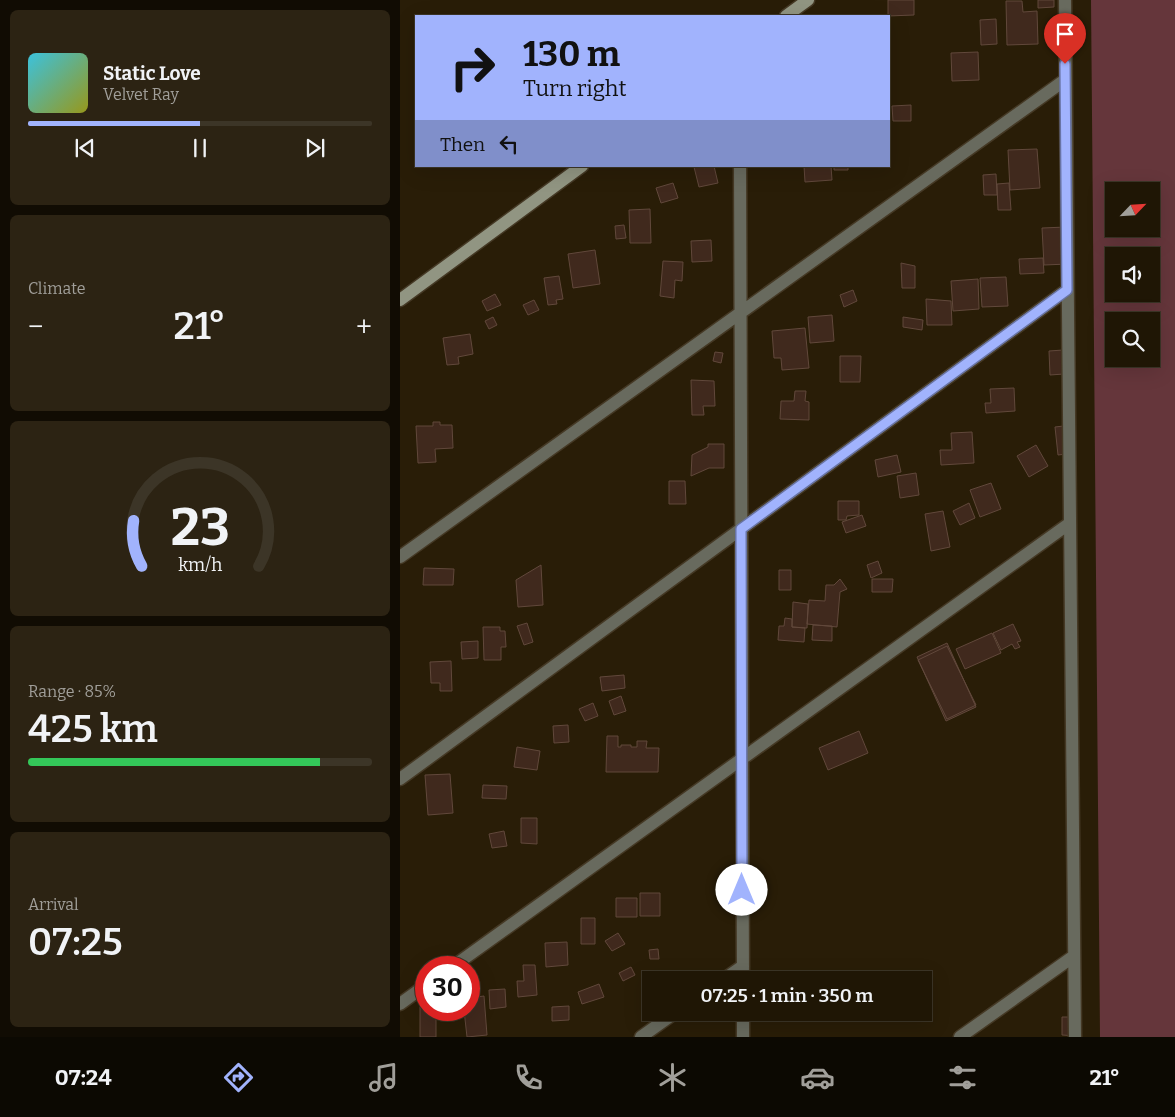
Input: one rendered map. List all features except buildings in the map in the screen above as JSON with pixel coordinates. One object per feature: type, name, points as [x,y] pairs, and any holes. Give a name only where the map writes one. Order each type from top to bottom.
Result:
[{"type":"street","points":[[787,15],[808,0]]},
{"type":"street","points":[[1065,0],[1075,1037]]},
{"type":"street","points":[[400,557],[1065,80]]},
{"type":"street","points":[[400,300],[581,167]]},
{"type":"street","points":[[740,167],[743,971]]},
{"type":"street","points":[[400,778],[1067,290]]},
{"type":"street","points":[[468,956],[1070,523]]},
{"type":"street","points":[[960,1037],[1074,956]]},
{"type":"street","points":[[736,971],[743,966]]},
{"type":"street","points":[[400,1004],[415,993]]},
{"type":"street","points":[[641,1037],[663,1021]]},
{"type":"street","points":[[743,1021],[743,1037]]},
{"type":"shaded area","points":[[1091,0],[1175,0],[1175,1037],[1100,1037]]},
{"type":"route","points":[[742,890],[741,529],[1067,290],[1065,64]]}]
